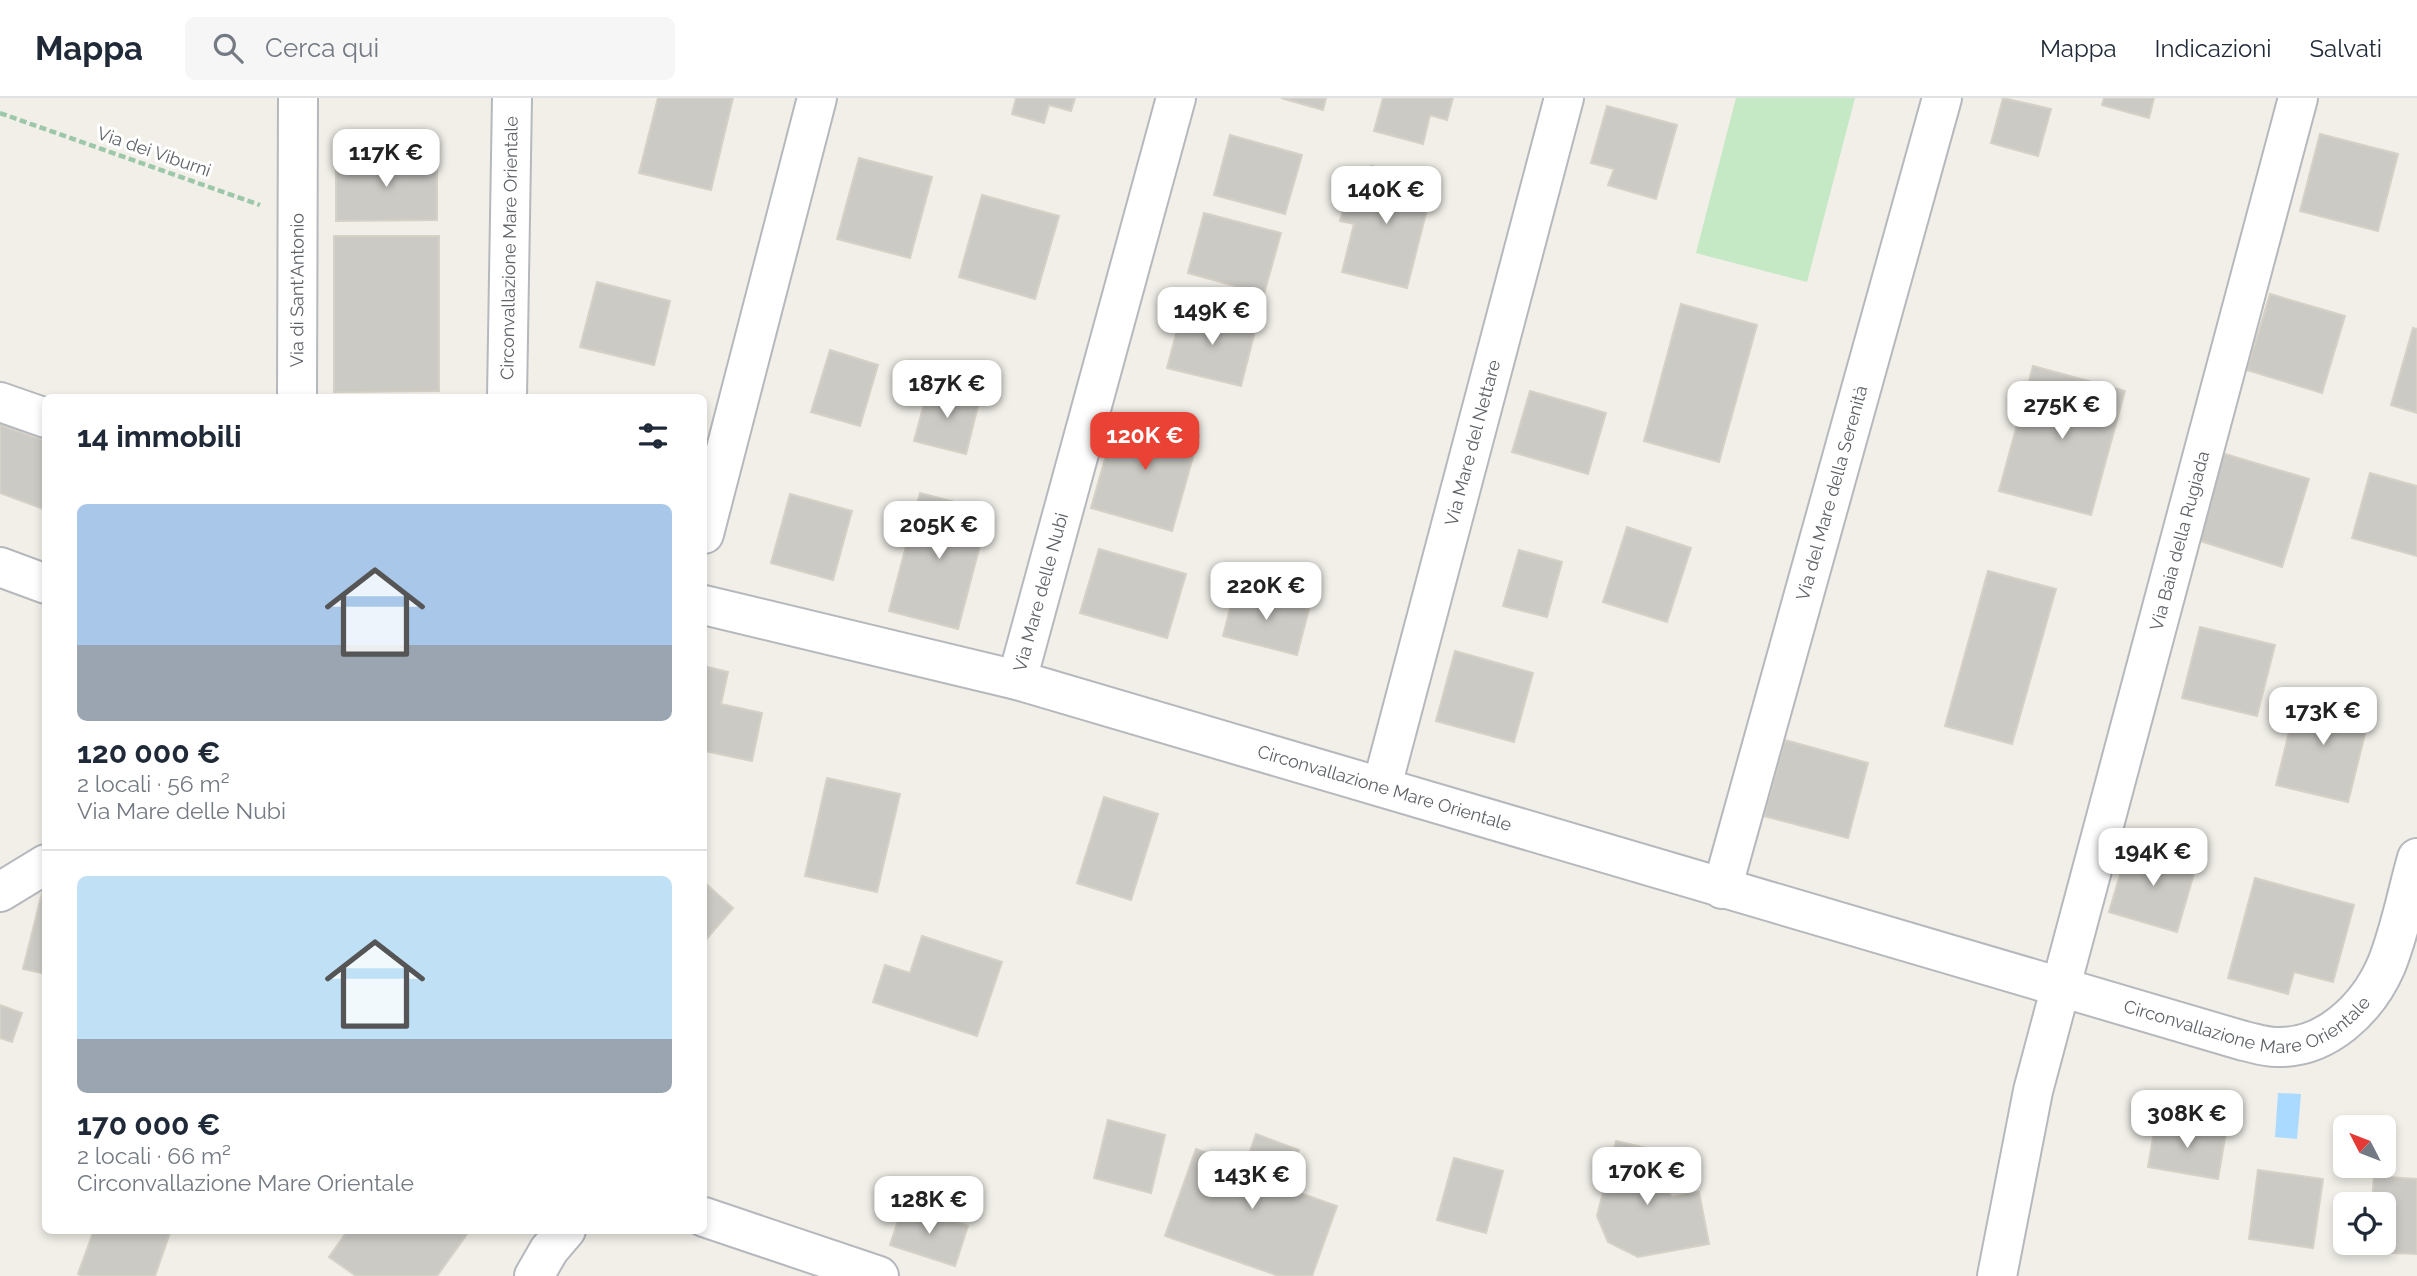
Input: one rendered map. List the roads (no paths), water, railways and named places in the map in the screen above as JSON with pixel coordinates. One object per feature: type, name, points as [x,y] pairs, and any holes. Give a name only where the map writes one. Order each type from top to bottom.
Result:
[{"type":"street","name":"Via di Sant'Antonio","points":[[297,394],[298,98]]},
{"type":"street","name":"Circonvallazione Mare Orientale","points":[[507,394],[512,98]]},
{"type":"street","points":[[707,522],[817,98]]},
{"type":"street","name":"Via Mare delle Nubi","points":[[1017,680],[1176,98]]},
{"type":"street","name":"Via Mare del Nettare","points":[[1382,786],[1564,98]]},
{"type":"street","name":"Via del Mare della Serenità","points":[[1722,888],[1942,98]]},
{"type":"street","name":"Via Baia della Rugiada","points":[[2061,985],[2298,98]]},
{"type":"street","points":[[0,402],[42,417]]},
{"type":"street","points":[[0,567],[42,583]]},
{"type":"street","name":"Circonvallazione Mare Orientale","points":[[707,606],[1017,680],[2259,1045],[2288,1046],[2329,1034],[2347,1020],[2376,986],[2390,956],[2417,858]]},
{"type":"street","points":[[0,892],[42,866]]},
{"type":"street","points":[[1997,1276],[2031,1100],[2061,985]]},
{"type":"street","points":[[707,1218],[879,1276]]},
{"type":"street","points":[[534,1276],[549,1250],[563,1234]]},
{"type":"water","points":[[2278,1093],[2301,1094],[2297,1139],[2275,1137]]}]
